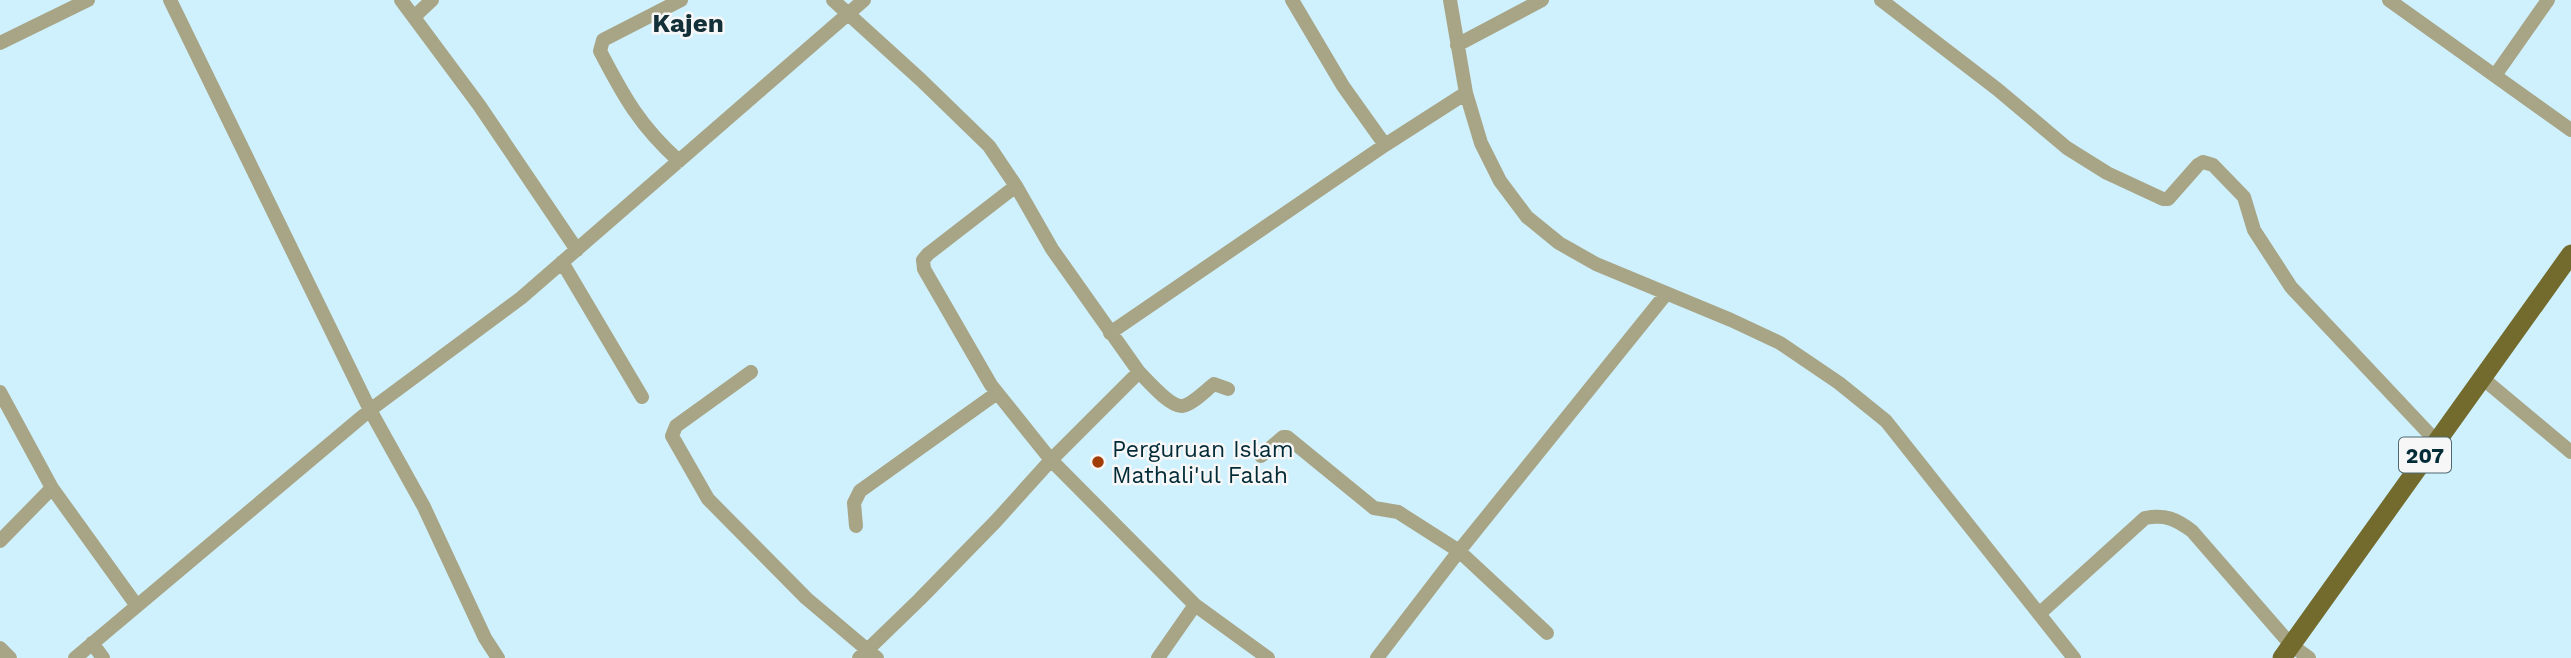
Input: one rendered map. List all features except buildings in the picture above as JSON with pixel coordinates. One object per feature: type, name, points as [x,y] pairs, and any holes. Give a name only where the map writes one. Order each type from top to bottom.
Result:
[{"type":"main road","name":"207","points":[[2287,651],[2571,254]]},
{"type":"street","points":[[0,44],[89,0]]},
{"type":"street","points":[[170,0],[370,410],[424,507],[485,638],[498,658]]},
{"type":"street","points":[[401,0],[479,105],[577,250]]},
{"type":"street","points":[[414,17],[432,0]]},
{"type":"street","points":[[679,161],[652,136],[632,110],[600,51],[600,46],[603,40],[681,0]]},
{"type":"street","points":[[834,0],[989,146],[1052,248],[1139,372],[1168,400],[1177,405],[1186,404],[1214,384],[1228,389]]},
{"type":"street","points":[[75,658],[370,410],[521,298],[766,82],[864,0]]},
{"type":"street","points":[[1292,0],[1343,86],[1385,145]]},
{"type":"street","points":[[1450,0],[1466,93],[1481,143],[1500,181],[1527,217],[1559,243],[1587,259],[1780,343],[1839,383],[1886,421],[2074,658]]},
{"type":"street","points":[[1457,45],[1542,0]]},
{"type":"street","points":[[1881,0],[1997,89],[2067,148],[2107,173],[2168,199],[2197,165],[2203,162],[2213,165],[2244,197],[2254,230],[2291,287],[2436,440]]},
{"type":"street","points":[[2389,0],[2571,130]]},
{"type":"street","points":[[2496,74],[2548,0]]},
{"type":"street","points":[[1110,333],[1385,145],[1466,93]]},
{"type":"street","points":[[1016,186],[928,254],[923,264],[997,393],[1051,460],[1195,605],[1268,658]]},
{"type":"street","points":[[562,262],[642,397]]},
{"type":"street","points":[[1377,658],[1459,551],[1666,293]]},
{"type":"street","points":[[751,372],[676,426],[672,436],[708,499],[806,598],[868,655],[1051,460],[1139,372]]},
{"type":"street","points":[[2481,377],[2571,452]]},
{"type":"street","points":[[0,391],[52,488],[136,606]]},
{"type":"street","points":[[856,526],[854,503],[860,491],[997,393]]},
{"type":"street","points":[[1261,456],[1283,437],[1287,437],[1374,508],[1398,512],[1459,551],[1547,634]]},
{"type":"street","points":[[0,541],[52,488]]},
{"type":"street","points":[[2039,614],[2145,518],[2161,515],[2178,520],[2192,531],[2287,651],[2309,658]]},
{"type":"street","points":[[1158,658],[1195,605]]},
{"type":"street","points":[[92,643],[103,658]]},
{"type":"street","points":[[0,648],[10,658]]},
{"type":"place","name":"Perguruan Islam Mathali'ul Falah","points":[[1098,462]]},
{"type":"district","name":"Kajen","points":[[688,23]]}]
